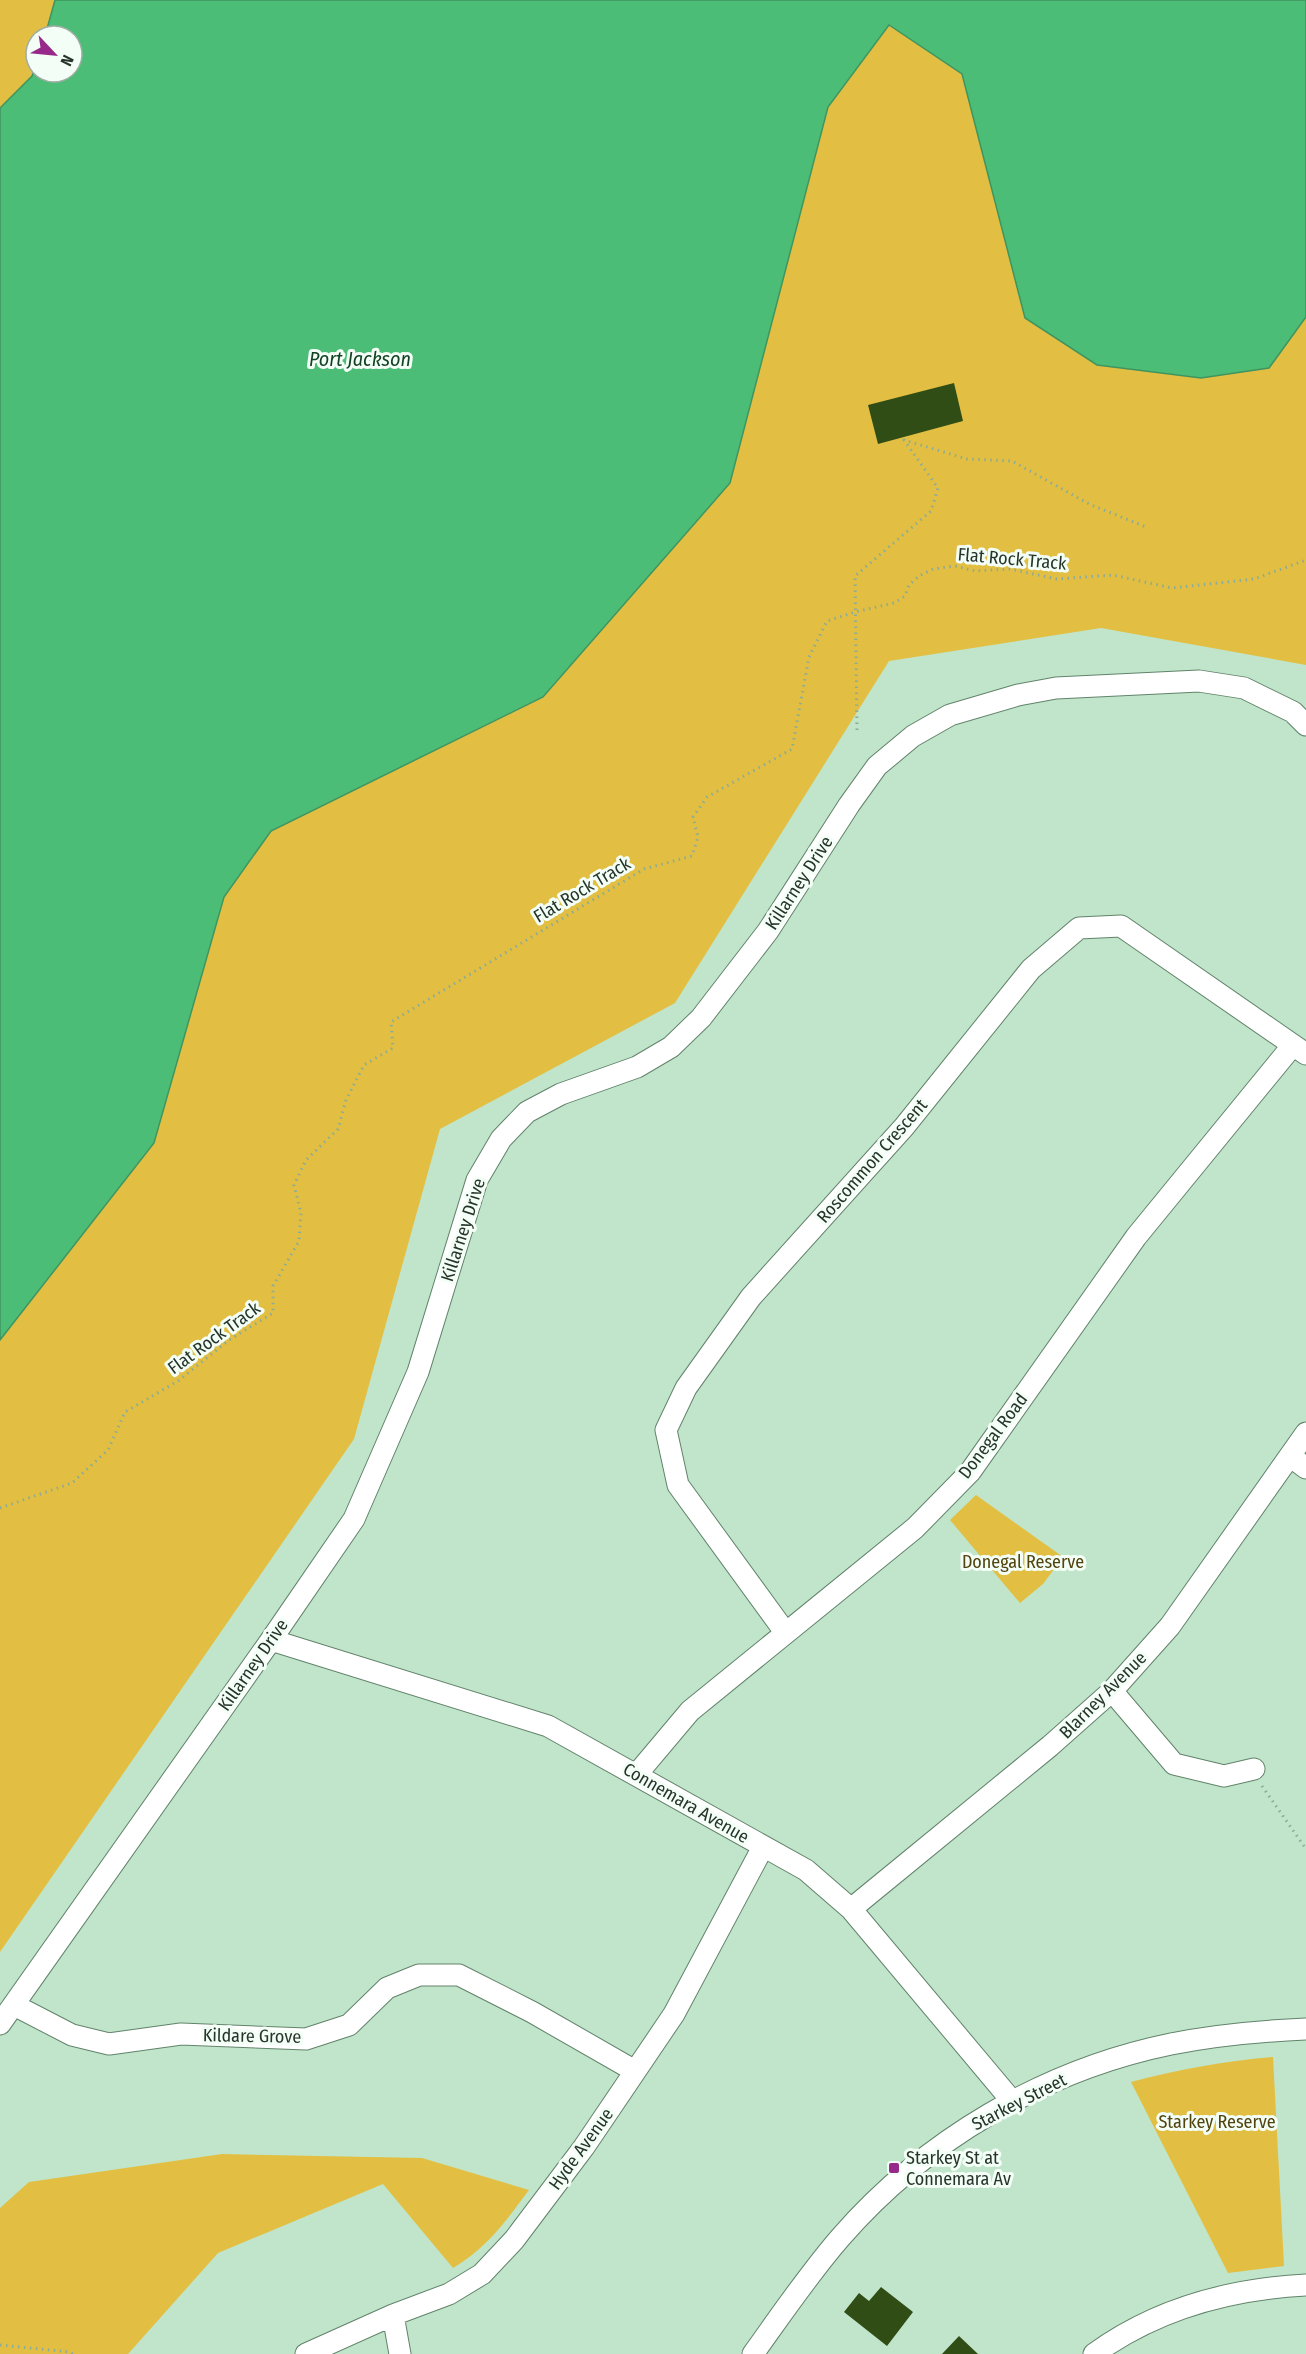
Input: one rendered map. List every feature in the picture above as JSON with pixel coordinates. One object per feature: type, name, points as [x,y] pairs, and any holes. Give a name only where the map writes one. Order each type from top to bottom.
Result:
[{"type":"street","name":"Killarney Drive","points":[[0,2024],[354,1519],[418,1372],[477,1180],[501,1139],[527,1112],[561,1094],[637,1067],[671,1047],[701,1018],[768,931],[849,805],[877,766],[913,736],[950,715],[1018,695],[1056,688],[1198,681],[1244,688],[1293,712],[1306,725]]},
{"type":"street","name":"Roscommon Crescent","points":[[785,1632],[678,1485],[666,1430],[686,1388],[751,1297],[904,1127],[1031,969],[1079,928],[1121,926],[1300,1050]]},
{"type":"street","name":"Donegal Road","points":[[637,1774],[690,1711],[915,1528],[969,1472],[1136,1237],[1300,1050]]},
{"type":"street","name":"Blarney Avenue","points":[[851,1910],[1050,1746],[1112,1691],[1170,1626],[1298,1462],[1306,1433]]},
{"type":"street","name":"Connemara Avenue","points":[[271,1640],[548,1726],[806,1870],[851,1910],[1012,2101]]},
{"type":"street","points":[[1112,1691],[1174,1764],[1224,1776],[1254,1769]]},
{"type":"street","name":"Hyde Avenue","points":[[306,2354],[393,2315],[449,2294],[482,2274],[521,2231],[584,2147],[674,2014],[763,1846]]},
{"type":"street","name":"Kildare Grove","points":[[14,2005],[72,2035],[108,2044],[181,2034],[306,2038],[349,2025],[387,1988],[419,1975],[459,1976],[532,2012],[635,2071]]},
{"type":"street","name":"Starkey Street","points":[[753,2354],[810,2274],[841,2236],[918,2163],[966,2128],[1012,2101],[1090,2067],[1170,2044],[1242,2032],[1306,2029]]},
{"type":"street","points":[[1094,2354],[1157,2318],[1212,2297],[1270,2287],[1306,2285]]},
{"type":"street","points":[[393,2315],[400,2354]]},
{"type":"path","points":[[857,730],[855,576],[931,511],[938,488],[904,440],[967,459],[1012,461],[1089,504],[1146,527]]},
{"type":"path","name":"Flat Rock Track","points":[[0,1508],[72,1484],[108,1450],[125,1412],[178,1381],[229,1340],[273,1313],[273,1286],[298,1241],[301,1213],[294,1185],[306,1160],[338,1129],[346,1100],[364,1065],[393,1048],[391,1022],[644,869],[692,856],[698,837],[693,817],[707,797],[792,749],[809,657],[827,621],[894,603],[905,596],[909,585],[919,576],[933,569],[955,566],[975,571],[1010,569],[1057,579],[1113,575],[1172,588],[1254,579],[1306,560]]},
{"type":"path","points":[[1254,1769],[1267,1796],[1306,1849]]},
{"type":"path","points":[[0,2344],[73,2354]]},
{"type":"green space","points":[[0,0],[55,0],[48,24],[24,24],[25,84],[0,108]]},
{"type":"green space","points":[[889,25],[962,74],[1025,318],[1269,368],[1306,317],[1306,665],[1101,628],[889,661],[675,1003],[440,1129],[354,1439],[0,1952],[0,1340],[154,1143],[224,897],[271,831],[543,697],[730,483],[828,107]]},
{"type":"green space","name":"Donegal Reserve","points":[[976,1495],[1063,1557],[1043,1584],[1020,1603],[950,1520]]},
{"type":"green space","name":"Starkey Reserve","points":[[1273,2057],[1284,2266],[1228,2273],[1131,2082],[1201,2066]]},
{"type":"green space","points":[[222,2154],[422,2158],[529,2190],[486,2243],[453,2268],[383,2184],[218,2253],[128,2354],[0,2354],[0,2208],[29,2182]]},
{"type":"water","name":"Port Jackson","points":[[55,0],[1306,0],[1306,317],[1269,368],[1201,378],[1097,365],[1025,318],[962,74],[889,25],[828,107],[730,483],[543,697],[271,831],[224,897],[154,1143],[0,1340],[0,108],[24,84],[84,84],[84,24],[48,24]]},
{"type":"building","points":[[954,383],[963,421],[878,444],[868,405]]},
{"type":"building","points":[[881,2287],[913,2312],[887,2346],[844,2312],[859,2293],[869,2301]]},
{"type":"building","points":[[959,2336],[978,2354],[942,2354]]},
{"type":"place","name":"Starkey St at Connemara Av","points":[[894,2168]]}]
